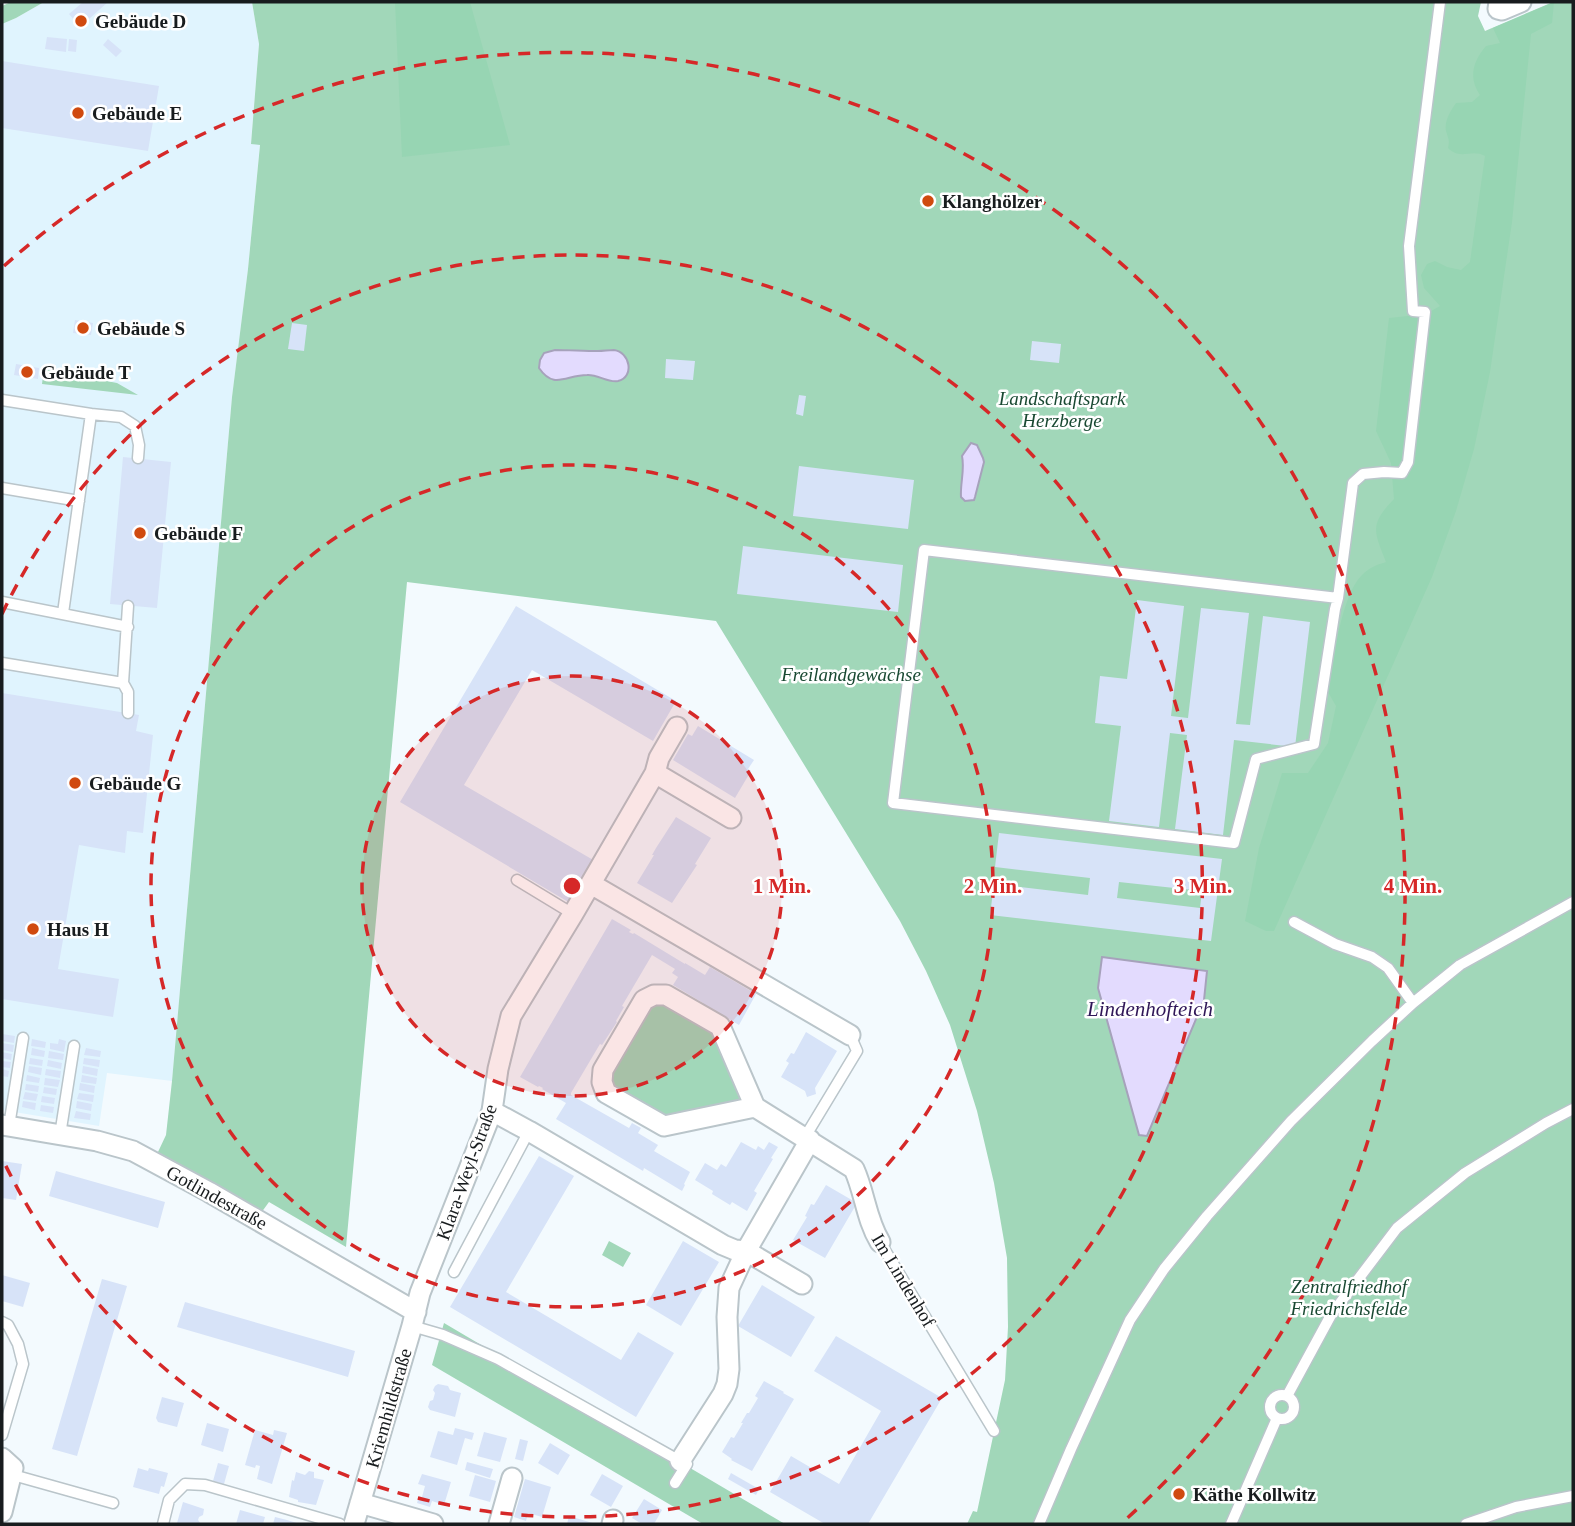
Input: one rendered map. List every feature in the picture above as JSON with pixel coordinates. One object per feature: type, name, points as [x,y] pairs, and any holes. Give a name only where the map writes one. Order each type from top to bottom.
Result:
[{"type":"street","points":[[1499,2],[1498,9],[1502,10],[1521,2]]},
{"type":"street","name":"Klara-Weyl-Straße","points":[[414,1319],[420,1293],[492,1111],[498,1069],[511,1016],[655,773],[659,758],[677,727]]},
{"type":"street","points":[[655,773],[731,818]]},
{"type":"street","points":[[591,884],[850,1035]]},
{"type":"street","points":[[654,995],[666,995],[720,1026],[755,1107],[664,1126],[606,1093],[602,1082],[603,1070],[644,1000],[654,995]]},
{"type":"street","name":"Im Lindenhof","points":[[755,1107],[854,1169],[872,1228],[880,1242]]},
{"type":"street","points":[[492,1111],[723,1245],[746,1251],[802,1284]]},
{"type":"street","name":"Gotlindestraße","points":[[5,1126],[97,1141],[133,1151],[209,1192],[414,1319]]},
{"type":"street","points":[[684,1462],[727,1384],[729,1288],[807,1139]]},
{"type":"street","name":"Kriemhildstraße","points":[[354,1524],[414,1319]]},
{"type":"street","points":[[2,1512],[8,1466]]},
{"type":"street","points":[[499,1524],[512,1478]]},
{"type":"street","points":[[360,1503],[433,1524]]},
{"type":"lane","points":[[1338,598],[923,550],[893,803],[1234,843],[1256,759],[1314,744],[1338,598],[1353,483],[1363,474],[1402,473],[1408,462],[1425,312],[1413,310],[1409,246],[1440,2]]},
{"type":"lane","points":[[2,400],[90,414],[121,416],[135,426],[139,445],[138,458]]},
{"type":"lane","points":[[63,613],[90,414]]},
{"type":"lane","points":[[2,488],[79,501]]},
{"type":"lane","points":[[2,602],[128,627]]},
{"type":"lane","points":[[128,606],[123,683],[128,692],[128,713]]},
{"type":"lane","points":[[2,663],[123,683]]},
{"type":"lane","points":[[517,880],[573,914]]},
{"type":"lane","points":[[1039,1524],[1130,1320],[1164,1269],[1207,1216],[1291,1121],[1413,1003],[1460,965],[1573,902]]},
{"type":"lane","points":[[1294,922],[1335,944],[1372,957],[1388,968],[1413,1003]]},
{"type":"lane","points":[[807,1139],[857,1051],[850,1035]]},
{"type":"lane","points":[[5,1126],[23,1038]]},
{"type":"lane","points":[[60,1135],[74,1046]]},
{"type":"lane","points":[[1287,1396],[1331,1315],[1397,1228],[1465,1173],[1573,1109]]},
{"type":"lane","points":[[454,1272],[529,1131]]},
{"type":"lane","name":"Im Lindenhof","points":[[880,1242],[994,1431]]},
{"type":"lane","points":[[414,1319],[498,1359],[684,1462],[676,1483]]},
{"type":"lane","points":[[2,1322],[8,1325],[18,1344],[23,1364],[2,1435]]},
{"type":"lane","points":[[1279,1396],[1287,1396],[1292,1402],[1292,1414],[1285,1419],[1277,1418],[1270,1410],[1271,1402],[1279,1396]]},
{"type":"lane","points":[[1231,1524],[1277,1418]]},
{"type":"lane","points":[[8,1466],[113,1503]]},
{"type":"lane","points":[[163,1524],[169,1500],[185,1484],[205,1485],[340,1524]]},
{"type":"lane","points":[[1466,1524],[1516,1507],[1573,1496]]},
{"type":"shaded area","points":[[44,2],[252,2],[259,44],[251,143],[260,144],[232,397],[172,1081],[107,1073],[99,1126],[2,1110],[2,24]]},
{"type":"green space","points":[[11,2],[44,2],[2,24],[2,6]]},
{"type":"green space","name":"Landschaftspark Herzberge","points":[[252,2],[1481,2],[1478,16],[1485,31],[1553,2],[1573,2],[1573,1524],[967,1524],[973,1511],[977,1512],[1005,1380],[1008,1327],[1007,1258],[994,1183],[977,1111],[950,1025],[900,921],[716,621],[407,582],[346,1247],[269,1202],[261,1213],[158,1152],[166,1135],[172,1081],[232,397],[260,145],[251,144],[259,44]]},
{"type":"green space","points":[[395,2],[470,2],[510,145],[402,157]]},
{"type":"green space","points":[[1554,2],[1552,23],[1531,34],[1512,222],[1490,372],[1474,449],[1456,511],[1432,577],[1274,931],[1266,931],[1245,921],[1259,848],[1282,773],[1308,773],[1328,743],[1336,706],[1328,692],[1348,598],[1354,585],[1367,570],[1386,562],[1376,529],[1381,515],[1394,499],[1391,463],[1376,431],[1389,318],[1426,314],[1440,306],[1424,288],[1421,275],[1427,264],[1435,261],[1461,270],[1470,262],[1485,156],[1475,153],[1457,154],[1448,148],[1447,120],[1456,103],[1472,102],[1480,95],[1474,82],[1474,70],[1486,46],[1500,43],[1493,28]]},
{"type":"green space","points":[[44,369],[117,383],[138,395],[42,384]]},
{"type":"green space","points":[[658,1001],[714,1032],[742,1096],[741,1101],[669,1120],[613,1091],[607,1073],[641,1014]]},
{"type":"green space","points":[[609,1241],[631,1253],[623,1267],[602,1255]]},
{"type":"green space","points":[[444,1323],[785,1524],[703,1524],[432,1365]]},
{"type":"water","points":[[555,350],[614,350],[624,355],[627,360],[627,375],[618,381],[591,375],[555,380],[539,368],[544,353]]},
{"type":"water","points":[[971,443],[977,445],[984,462],[974,500],[965,501],[961,497],[962,456]]},
{"type":"water","name":"Lindenhofteich","points":[[1102,957],[1207,971],[1204,1000],[1147,1136],[1139,1135],[1098,988]]},
{"type":"building","name":"Gebäude D","points":[[83,2],[108,2],[80,27],[69,14]]},
{"type":"building","points":[[47,37],[67,39],[66,52],[45,49]]},
{"type":"building","points":[[69,39],[77,40],[76,52],[68,51]]},
{"type":"building","points":[[108,39],[122,51],[116,57],[103,45]]},
{"type":"building","name":"Gebäude E","points":[[2,61],[159,86],[148,151],[2,128]]},
{"type":"building","name":"Gebäude S","points":[[75,320],[93,323],[91,335],[73,333]]},
{"type":"building","points":[[292,323],[307,325],[304,351],[288,349]]},
{"type":"building","points":[[1032,341],[1061,344],[1059,363],[1030,360]]},
{"type":"building","points":[[666,359],[695,361],[693,380],[665,378]]},
{"type":"building","name":"Gebäude T","points":[[16,364],[39,368],[38,379],[14,375]]},
{"type":"building","points":[[799,395],[806,396],[803,416],[796,414]]},
{"type":"building","name":"Gebäude F","points":[[123,457],[171,462],[157,608],[110,604]]},
{"type":"building","points":[[799,466],[914,480],[908,529],[793,516]]},
{"type":"building","points":[[743,546],[903,565],[898,612],[737,594]]},
{"type":"building","points":[[1137,600],[1184,606],[1171,716],[1188,718],[1201,608],[1249,613],[1236,724],[1250,725],[1263,616],[1310,622],[1295,747],[1234,740],[1223,835],[1175,829],[1187,735],[1170,733],[1159,827],[1109,821],[1121,726],[1095,723],[1100,676],[1127,679]]},
{"type":"building","points":[[516,606],[676,701],[653,741],[532,670],[464,785],[595,861],[570,903],[400,802]]},
{"type":"building","name":"Gebäude G","points":[[2,693],[139,715],[136,731],[153,735],[143,833],[127,831],[125,853],[79,845],[58,969],[119,979],[113,1017],[2,999]]},
{"type":"building","points":[[698,726],[754,760],[748,769],[751,771],[735,798],[673,760],[688,734],[692,736]]},
{"type":"building","points":[[676,817],[711,838],[672,903],[637,883]]},
{"type":"building","points":[[999,833],[1222,859],[1211,941],[990,915],[994,884],[1088,895],[1090,878],[995,867]],"holes":[[[1119,882],[1202,891],[1200,908],[1117,898]]]},
{"type":"building","points":[[612,919],[631,930],[629,932],[705,975],[710,967],[756,994],[739,1025],[701,1005],[703,1003],[673,985],[678,977],[672,973],[675,969],[652,955],[622,1006],[624,1007],[617,1022],[602,1045],[600,1044],[571,1093],[629,1128],[632,1123],[641,1128],[638,1133],[658,1145],[654,1151],[690,1172],[682,1191],[556,1119],[566,1103],[520,1077]]},
{"type":"building","points":[[806,1032],[837,1051],[815,1088],[816,1094],[807,1097],[805,1091],[781,1077],[789,1063],[786,1061],[791,1053],[794,1054]]},
{"type":"building","points":[[2,1034],[15,1036],[14,1043],[2,1041]]},
{"type":"building","points":[[32,1039],[46,1042],[45,1048],[31,1046]]},
{"type":"building","points":[[59,1039],[66,1041],[64,1052],[50,1049],[50,1043],[58,1044]]},
{"type":"building","points":[[2,1043],[14,1045],[13,1052],[2,1050]]},
{"type":"building","points":[[32,1048],[45,1051],[44,1057],[31,1055]]},
{"type":"building","points":[[86,1048],[101,1051],[100,1057],[84,1055]]},
{"type":"building","points":[[49,1051],[64,1054],[63,1060],[48,1058]]},
{"type":"building","points":[[2,1052],[12,1054],[11,1060],[2,1058]]},
{"type":"building","points":[[30,1058],[43,1060],[42,1066],[29,1064]]},
{"type":"building","points":[[84,1058],[100,1060],[99,1067],[83,1064]]},
{"type":"building","points":[[48,1060],[62,1063],[61,1069],[47,1066]]},
{"type":"building","points":[[2,1061],[11,1062],[10,1068],[2,1067]]},
{"type":"building","points":[[29,1066],[42,1068],[41,1075],[28,1072]]},
{"type":"building","points":[[83,1066],[98,1069],[97,1076],[82,1073]]},
{"type":"building","points":[[2,1069],[9,1071],[8,1077],[2,1076]]},
{"type":"building","points":[[46,1069],[61,1071],[60,1078],[45,1075]]},
{"type":"building","points":[[27,1075],[40,1078],[39,1083],[26,1081]]},
{"type":"building","points":[[82,1075],[97,1078],[96,1084],[81,1082]]},
{"type":"building","points":[[45,1078],[60,1080],[58,1087],[44,1085]]},
{"type":"building","points":[[80,1083],[95,1086],[94,1093],[79,1090]]},
{"type":"building","points":[[26,1084],[39,1086],[38,1092],[25,1090]]},
{"type":"building","points":[[44,1087],[57,1089],[56,1095],[43,1093]]},
{"type":"building","points":[[25,1092],[38,1094],[36,1101],[23,1099]]},
{"type":"building","points":[[79,1093],[94,1095],[93,1102],[77,1099]]},
{"type":"building","points":[[42,1096],[55,1098],[54,1104],[41,1102]]},
{"type":"building","points":[[23,1101],[36,1103],[35,1110],[22,1107]]},
{"type":"building","points":[[77,1101],[92,1104],[91,1111],[76,1108]]},
{"type":"building","points":[[41,1105],[54,1107],[53,1113],[40,1111]]},
{"type":"building","points":[[76,1111],[91,1114],[90,1120],[74,1118]]},
{"type":"building","points":[[741,1142],[756,1150],[758,1146],[764,1150],[769,1142],[778,1147],[754,1191],[757,1193],[747,1211],[732,1202],[730,1205],[695,1180],[705,1163],[717,1170],[721,1164],[726,1167]]},
{"type":"building","points":[[539,1156],[574,1176],[506,1292],[621,1360],[638,1332],[674,1353],[636,1417],[450,1307]]},
{"type":"building","points":[[2,1161],[22,1164],[16,1200],[2,1198]]},
{"type":"building","points":[[56,1171],[165,1202],[158,1228],[49,1196]]},
{"type":"building","points":[[826,1185],[857,1203],[825,1258],[793,1240],[807,1217],[805,1216],[811,1204],[814,1205]]},
{"type":"building","points":[[683,1241],[719,1262],[681,1326],[646,1305]]},
{"type":"building","points":[[2,1275],[30,1283],[23,1307],[2,1301]]},
{"type":"building","points":[[102,1279],[127,1286],[77,1456],[52,1449]]},
{"type":"building","points":[[762,1285],[815,1317],[791,1357],[738,1326]]},
{"type":"building","points":[[185,1302],[355,1351],[348,1377],[177,1327]]},
{"type":"building","points":[[836,1336],[942,1398],[868,1524],[825,1524],[770,1492],[791,1456],[839,1484],[881,1411],[814,1371]]},
{"type":"building","points":[[764,1381],[794,1399],[752,1471],[722,1452],[731,1437],[734,1438],[758,1398],[755,1396]]},
{"type":"building","points":[[438,1384],[461,1393],[455,1417],[430,1410],[428,1407],[433,1400],[433,1390]]},
{"type":"building","points":[[162,1397],[184,1403],[177,1427],[158,1422],[156,1418]]},
{"type":"building","points":[[207,1423],[229,1429],[223,1452],[201,1445]]},
{"type":"building","points":[[455,1428],[474,1433],[472,1440],[465,1438],[457,1465],[430,1457],[438,1431],[453,1435]]},
{"type":"building","points":[[255,1430],[273,1435],[274,1430],[287,1433],[272,1484],[257,1479],[260,1466],[256,1465],[255,1468],[245,1465]]},
{"type":"building","points":[[484,1432],[507,1438],[500,1462],[477,1456]]},
{"type":"building","points":[[520,1439],[528,1441],[523,1461],[515,1459]]},
{"type":"building","points":[[550,1443],[570,1455],[558,1475],[538,1463]]},
{"type":"building","points":[[467,1462],[493,1469],[490,1478],[465,1470]]},
{"type":"building","points":[[218,1463],[229,1466],[224,1484],[213,1481]]},
{"type":"building","points":[[138,1468],[168,1473],[159,1494],[133,1487]]},
{"type":"building","points":[[309,1471],[314,1472],[314,1478],[324,1480],[316,1505],[298,1502],[289,1497],[296,1472],[305,1475]]},
{"type":"building","points":[[731,1473],[759,1489],[756,1495],[728,1479]]},
{"type":"building","points":[[422,1474],[451,1482],[444,1505],[432,1501],[430,1507],[417,1503],[425,1486],[418,1484]]},
{"type":"building","points":[[602,1474],[623,1486],[611,1507],[590,1495]]},
{"type":"building","points":[[475,1475],[496,1481],[490,1502],[469,1496]]},
{"type":"building","points":[[525,1479],[551,1487],[542,1517],[528,1513],[526,1521],[514,1517]]},
{"type":"building","points":[[644,1499],[662,1510],[654,1524],[642,1524],[632,1518]]},
{"type":"building","points":[[183,1502],[204,1509],[198,1520],[201,1524],[177,1523]]},
{"type":"building","points":[[240,1510],[265,1517],[263,1524],[236,1524]]},
{"type":"building","points":[[569,1516],[596,1524],[567,1524]]},
{"type":"building","points":[[275,1517],[287,1520],[300,1524],[273,1524]]},
{"type":"place","name":"Gebäude D","points":[[81,21]]},
{"type":"place","name":"Gebäude E","points":[[78,113]]},
{"type":"place","name":"Klanghölzer","points":[[928,201]]},
{"type":"place","name":"Gebäude S","points":[[83,328]]},
{"type":"place","name":"Gebäude T","points":[[27,372]]},
{"type":"place","name":"Gebäude F","points":[[140,533]]},
{"type":"place","name":"Gebäude G","points":[[75,783]]},
{"type":"place","name":"Haus H","points":[[33,929]]},
{"type":"place","name":"Käthe Kollwitz","points":[[1179,1494]]},
{"type":"park label","name":"Freilandgewächse","points":[[851,674]]},
{"type":"park label","name":"Zentralfriedhof Friedrichsfelde","points":[[1349,1297]]}]
